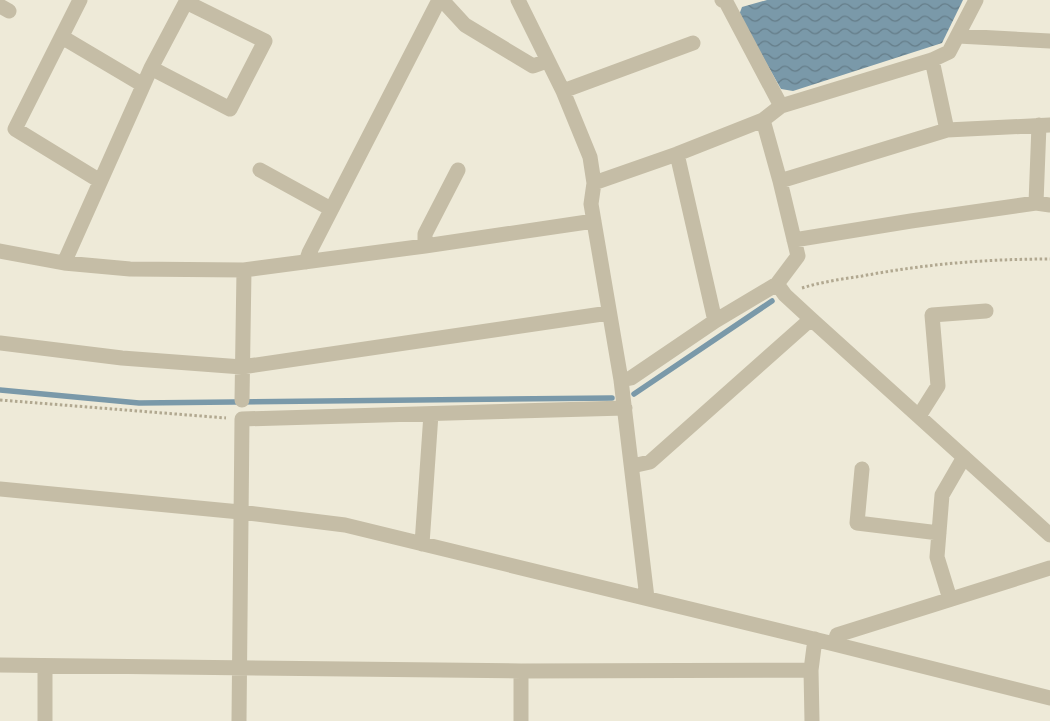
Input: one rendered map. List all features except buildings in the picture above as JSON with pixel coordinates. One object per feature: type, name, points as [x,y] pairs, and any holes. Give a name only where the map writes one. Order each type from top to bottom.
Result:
[{"type":"street","points":[[80,0],[15,129],[100,180]]},
{"type":"street","points":[[306,262],[331,209],[441,0],[465,24],[532,66],[548,62]]},
{"type":"street","points":[[518,0],[563,91],[590,157],[594,183],[591,204],[625,408],[647,598]]},
{"type":"street","points":[[594,183],[677,154],[763,120],[781,106],[932,60],[949,52],[976,0]]},
{"type":"street","points":[[64,263],[143,85],[151,68],[187,1],[265,41],[230,108],[151,68]]},
{"type":"street","points":[[727,1],[781,106]]},
{"type":"street","points":[[958,36],[1050,42]]},
{"type":"street","points":[[62,37],[143,85]]},
{"type":"street","points":[[563,91],[693,43]]},
{"type":"street","points":[[932,60],[947,130]]},
{"type":"street","points":[[621,380],[631,378],[715,321],[781,289],[798,256],[763,120]]},
{"type":"street","points":[[780,181],[947,130],[1044,125],[1043,204],[911,221],[794,240]]},
{"type":"street","points":[[677,154],[715,321]]},
{"type":"street","points":[[260,170],[331,209]]},
{"type":"street","points":[[425,246],[425,234],[458,170]]},
{"type":"street","points":[[0,251],[64,263],[130,269],[244,270],[594,221]]},
{"type":"street","points":[[242,400],[244,270]]},
{"type":"street","points":[[781,289],[811,319],[1050,535]]},
{"type":"street","points":[[918,416],[938,386],[932,315],[986,311]]},
{"type":"street","points":[[0,342],[122,358],[242,367],[609,313]]},
{"type":"street","points":[[632,466],[650,462],[811,319]]},
{"type":"street","points":[[239,721],[242,419],[625,408]]},
{"type":"street","points":[[422,544],[431,414]]},
{"type":"street","points":[[950,599],[937,557],[942,495],[964,457]]},
{"type":"street","points":[[862,469],[857,522],[939,534]]},
{"type":"street","points":[[0,489],[240,512],[345,525],[1050,698]]},
{"type":"street","points":[[834,644],[837,635],[1050,568]]},
{"type":"street","points":[[812,721],[811,670],[815,639]]},
{"type":"street","points":[[0,665],[521,671],[811,670]]},
{"type":"street","points":[[44,721],[45,666]]},
{"type":"street","points":[[521,671],[521,721]]},
{"type":"path","points":[[781,289],[934,265],[997,259],[1050,259]]},
{"type":"path","points":[[0,400],[242,419]]},
{"type":"water","points":[[767,0],[963,0],[942,43],[793,91],[781,89],[739,15],[742,7]]},
{"type":"waterway","points":[[634,394],[772,301]]},
{"type":"waterway","points":[[0,390],[139,403],[612,398]]}]
